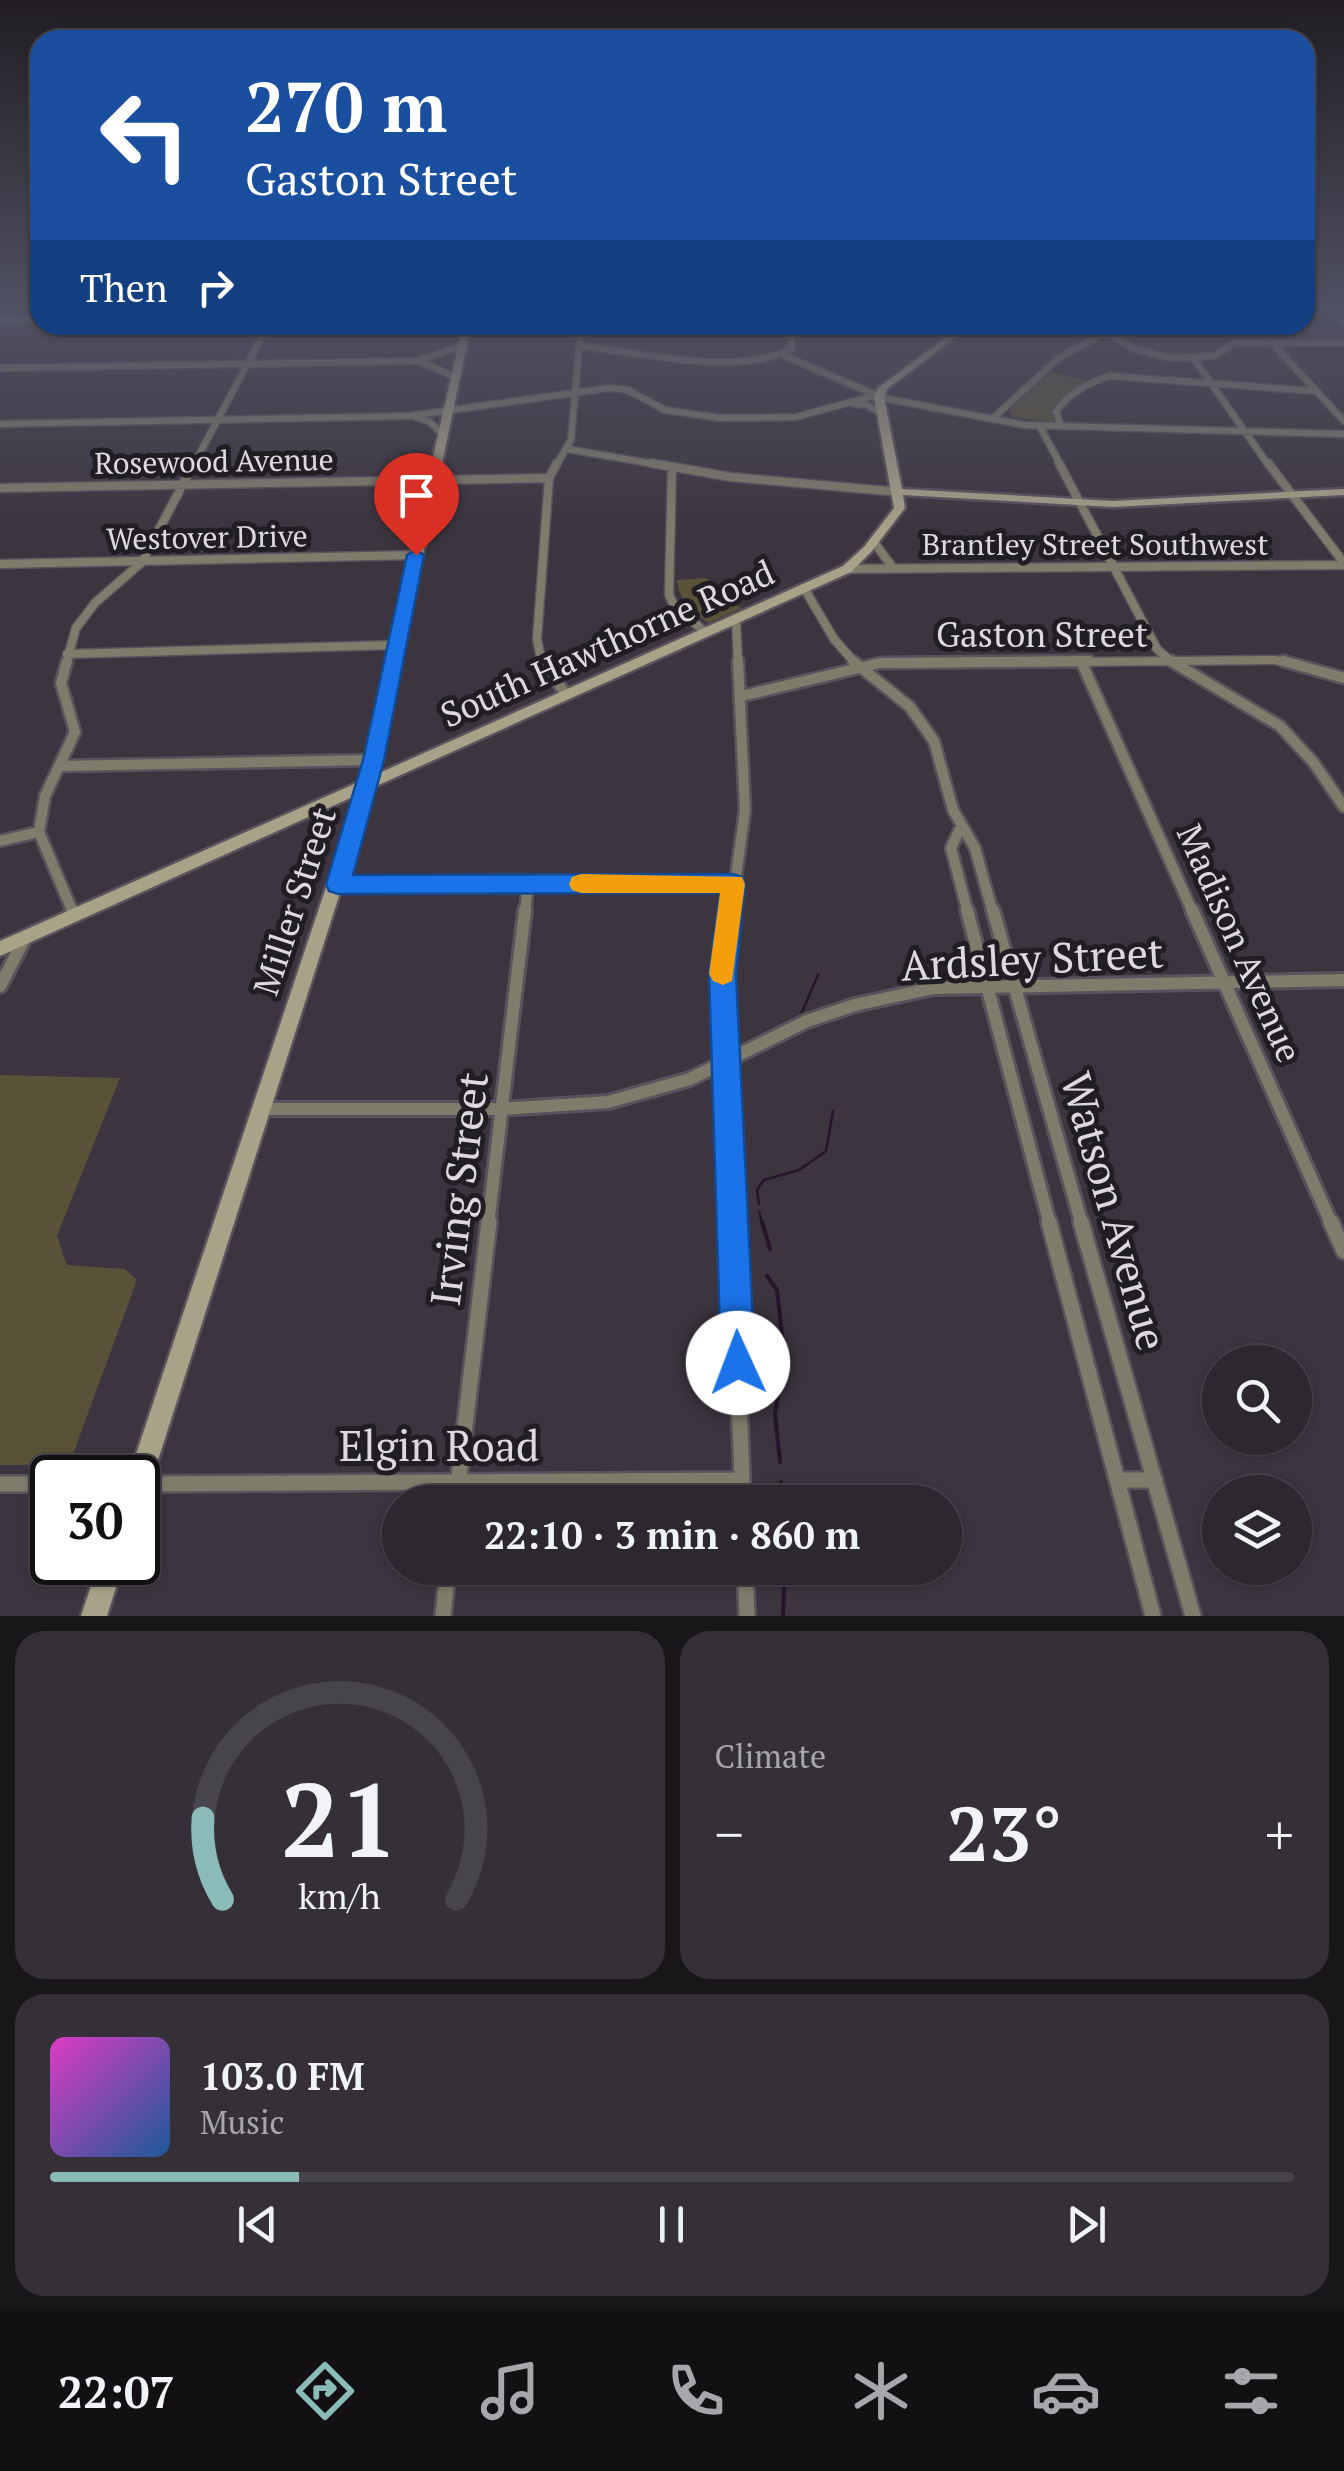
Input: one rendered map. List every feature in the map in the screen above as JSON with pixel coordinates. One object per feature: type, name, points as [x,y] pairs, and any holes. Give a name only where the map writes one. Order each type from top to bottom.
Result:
[{"type":"main road","name":"Miller Street","points":[[148,1455],[368,783],[454,382]]},
{"type":"main road","points":[[890,382],[879,397],[899,492],[1155,503],[1288,492],[1344,492]]},
{"type":"main road","points":[[392,481],[436,464]]},
{"type":"main road","points":[[392,481],[410,486],[428,500]]},
{"type":"main road","name":"South Hawthorne Road","points":[[0,949],[846,569],[898,512],[899,492]]},
{"type":"main road","points":[[374,756],[405,766]]},
{"type":"main road","points":[[330,800],[360,809]]},
{"type":"main road","points":[[94,1616],[104,1585]]},
{"type":"street","points":[[74,915],[40,832],[45,796],[75,732],[61,683],[67,654],[85,615],[142,562],[187,484],[237,382]]},
{"type":"street","points":[[566,694],[542,662],[538,650],[549,478],[567,449],[577,382]]},
{"type":"street","points":[[846,382],[879,397],[1040,425],[1344,434]]},
{"type":"street","points":[[992,419],[1032,382]]},
{"type":"street","points":[[1061,426],[1056,412],[1059,405],[1093,382]]},
{"type":"street","points":[[1210,382],[1344,564]]},
{"type":"street","points":[[1215,382],[1316,391]]},
{"type":"street","points":[[1308,382],[1344,421]]},
{"type":"street","points":[[0,424],[409,416],[623,389],[665,410],[720,418],[784,418],[879,397]]},
{"type":"street","points":[[848,404],[867,406],[882,414]]},
{"type":"street","points":[[409,416],[430,422],[442,434]]},
{"type":"street","points":[[1040,425],[1157,649],[1168,660],[1282,726],[1310,753],[1344,807]]},
{"type":"street","points":[[567,449],[756,480],[899,492]]},
{"type":"street","points":[[672,467],[669,594],[674,604],[705,632]]},
{"type":"street","name":"Rosewood Avenue","points":[[0,488],[549,478]]},
{"type":"street","points":[[874,542],[893,568]]},
{"type":"street","name":"Westover Drive","points":[[0,564],[416,555]]},
{"type":"street","name":"Brantley Street Southwest","points":[[846,569],[1344,564]]},
{"type":"street","name":"Watson Avenue","points":[[804,588],[831,635],[859,666],[901,696],[923,722],[938,749],[959,832],[975,848],[1194,1616]]},
{"type":"street","points":[[736,618],[745,810],[722,974],[742,1485]]},
{"type":"street","points":[[67,654],[395,645]]},
{"type":"street","name":"Madison Avenue","points":[[1080,660],[1344,1251]]},
{"type":"street","name":"Gaston Street","points":[[742,696],[859,666],[1274,660],[1305,664],[1344,678]]},
{"type":"street","points":[[60,766],[374,756]]},
{"type":"street","points":[[0,841],[40,832]]},
{"type":"street","name":"Watson Avenue","points":[[959,832],[951,848],[1153,1616]]},
{"type":"street","points":[[338,884],[733,884]]},
{"type":"street","name":"Irving Street","points":[[458,1485],[528,884]]},
{"type":"street","points":[[0,986],[26,937]]},
{"type":"street","name":"Ardsley Street","points":[[264,1109],[502,1109],[608,1102],[690,1079],[801,1024],[855,1005],[933,988],[1344,980]]},
{"type":"street","name":"Elgin Road","points":[[160,1484],[742,1480]]},
{"type":"street","points":[[1117,1480],[1154,1480]]},
{"type":"street","points":[[0,1484],[30,1484]]},
{"type":"street","points":[[442,1616],[446,1585]]},
{"type":"street","points":[[746,1585],[748,1616]]},
{"type":"shaded area","points":[[1038,382],[1086,382],[1055,405],[1055,423],[1012,417],[1009,409]]},
{"type":"shaded area","points":[[706,578],[741,608],[708,623],[697,614],[684,599],[677,580]]},
{"type":"shaded area","points":[[0,1075],[120,1078],[57,1236],[67,1265],[125,1269],[137,1280],[73,1455],[30,1455],[30,1465],[0,1465]]},
{"type":"waterway","points":[[802,1012],[818,975]]},
{"type":"waterway","points":[[759,1204],[757,1190],[764,1180],[799,1170],[826,1151],[833,1111]]},
{"type":"waterway","points":[[759,1212],[763,1225]]},
{"type":"waterway","points":[[762,1222],[770,1249]]},
{"type":"waterway","points":[[767,1276],[777,1290],[783,1343]]},
{"type":"waterway","points":[[780,1462],[775,1414],[782,1371]]},
{"type":"waterway","points":[[783,1616],[784,1585]]},
{"type":"slow traffic","points":[[581,884],[733,884],[723,974]]},
{"type":"route","points":[[416,555],[374,760],[338,884],[733,884],[722,974],[738,1363]]}]
